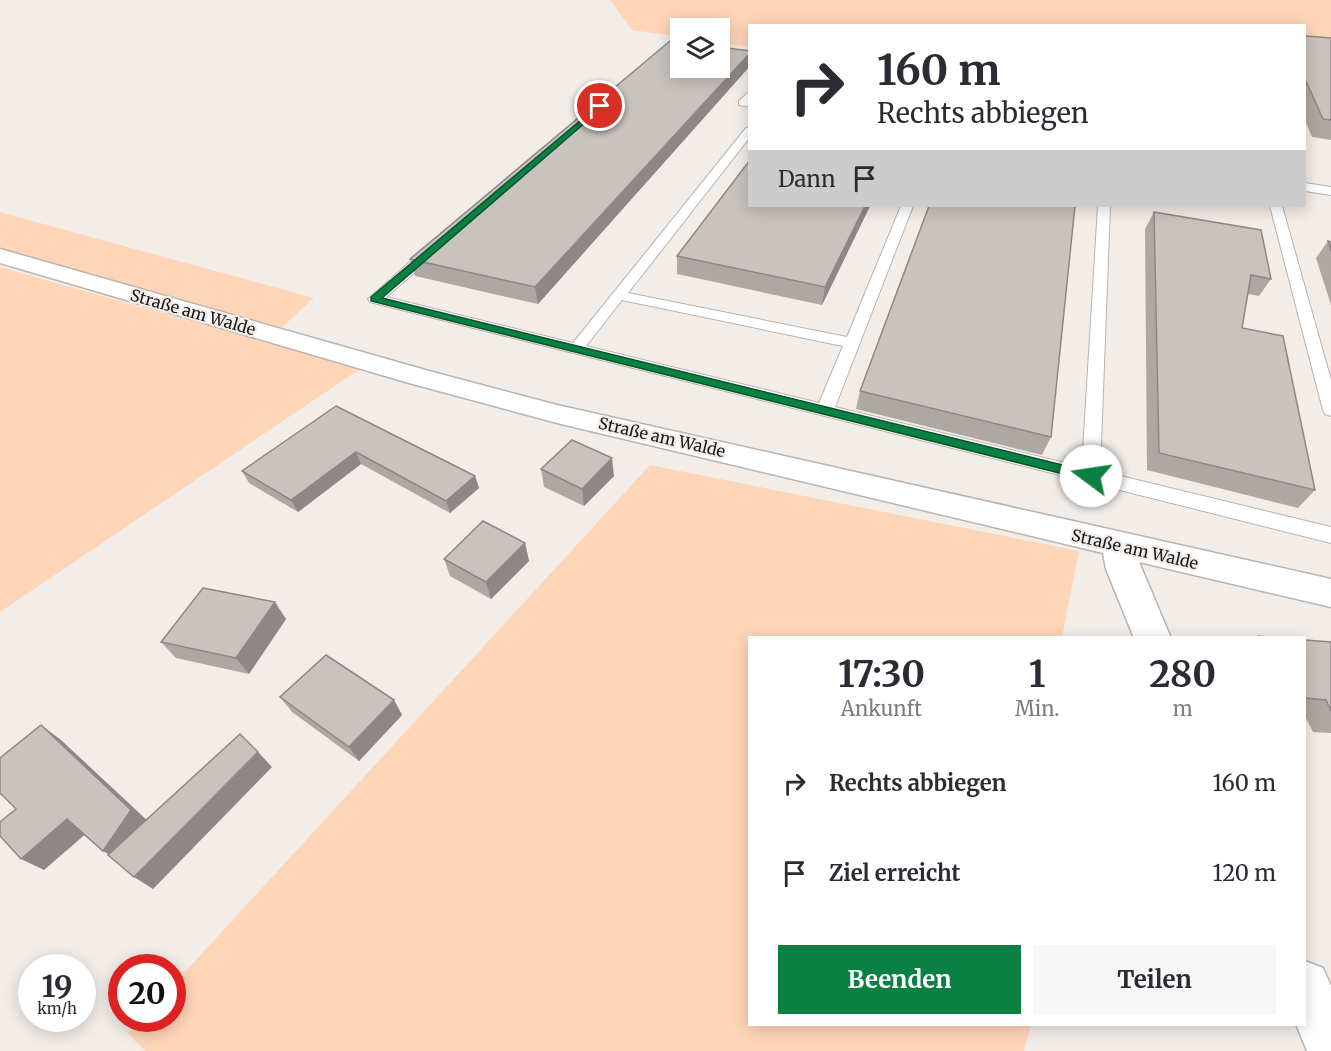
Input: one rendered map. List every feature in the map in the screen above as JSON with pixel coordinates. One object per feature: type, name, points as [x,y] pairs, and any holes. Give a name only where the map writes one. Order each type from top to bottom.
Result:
[{"type":"street","name":"Straße am Walde","points":[[0,256],[419,377],[557,414],[665,437],[1331,593]]},
{"type":"street","points":[[1119,545],[1123,569],[1152,636]]},
{"type":"street","points":[[1306,988],[1331,1046]]},
{"type":"lane","points":[[748,96],[742,103],[748,104]]},
{"type":"lane","points":[[576,349],[748,132]]},
{"type":"lane","points":[[1306,187],[1331,191]]},
{"type":"lane","points":[[825,410],[907,207]]},
{"type":"lane","points":[[1091,476],[1104,207]]},
{"type":"lane","points":[[1276,207],[1331,410]]},
{"type":"lane","points":[[446,238],[375,299],[1331,535]]},
{"type":"lane","points":[[618,295],[852,343]]},
{"type":"shaded area","points":[[610,0],[1331,0],[1331,53],[1306,51],[1306,24],[748,24],[748,47],[730,44],[730,18],[670,18],[670,35],[632,30]]},
{"type":"shaded area","points":[[0,212],[314,298],[280,329],[0,251]]},
{"type":"shaded area","points":[[0,267],[360,369],[0,612]]},
{"type":"shaded area","points":[[650,465],[1079,551],[1062,636],[748,636],[748,1026],[1031,1026],[1024,1051],[145,1051],[128,1033],[186,1032],[186,971]]},
{"type":"building","points":[[1306,36],[1331,38],[1331,120],[1323,119],[1306,81]]},
{"type":"building","points":[[670,41],[670,78],[727,78],[535,287],[410,259]]},
{"type":"building","points":[[730,48],[748,51],[748,55],[730,75]]},
{"type":"building","points":[[748,163],[748,207],[865,207],[825,287],[677,256]]},
{"type":"building","points":[[929,207],[1075,207],[1051,437],[860,391]]},
{"type":"building","points":[[1154,212],[1261,230],[1271,279],[1251,275],[1242,328],[1283,336],[1315,490],[1159,453]]},
{"type":"building","points":[[336,406],[475,476],[446,501],[356,452],[291,500],[242,471]]},
{"type":"building","points":[[572,440],[612,458],[582,489],[541,469]]},
{"type":"building","points":[[483,521],[525,543],[486,582],[444,559]]},
{"type":"building","points":[[203,588],[275,602],[236,658],[161,642]]},
{"type":"building","points":[[1306,640],[1331,642],[1331,711],[1326,700],[1306,698]]},
{"type":"building","points":[[326,655],[394,700],[349,747],[280,697]]},
{"type":"building","points":[[41,725],[131,810],[103,851],[67,819],[21,859],[0,836],[0,822],[16,809],[0,793],[0,758]]},
{"type":"building","points":[[240,734],[258,752],[134,877],[108,855]]},
{"type":"route","points":[[600,106],[375,299],[1091,476]]}]
